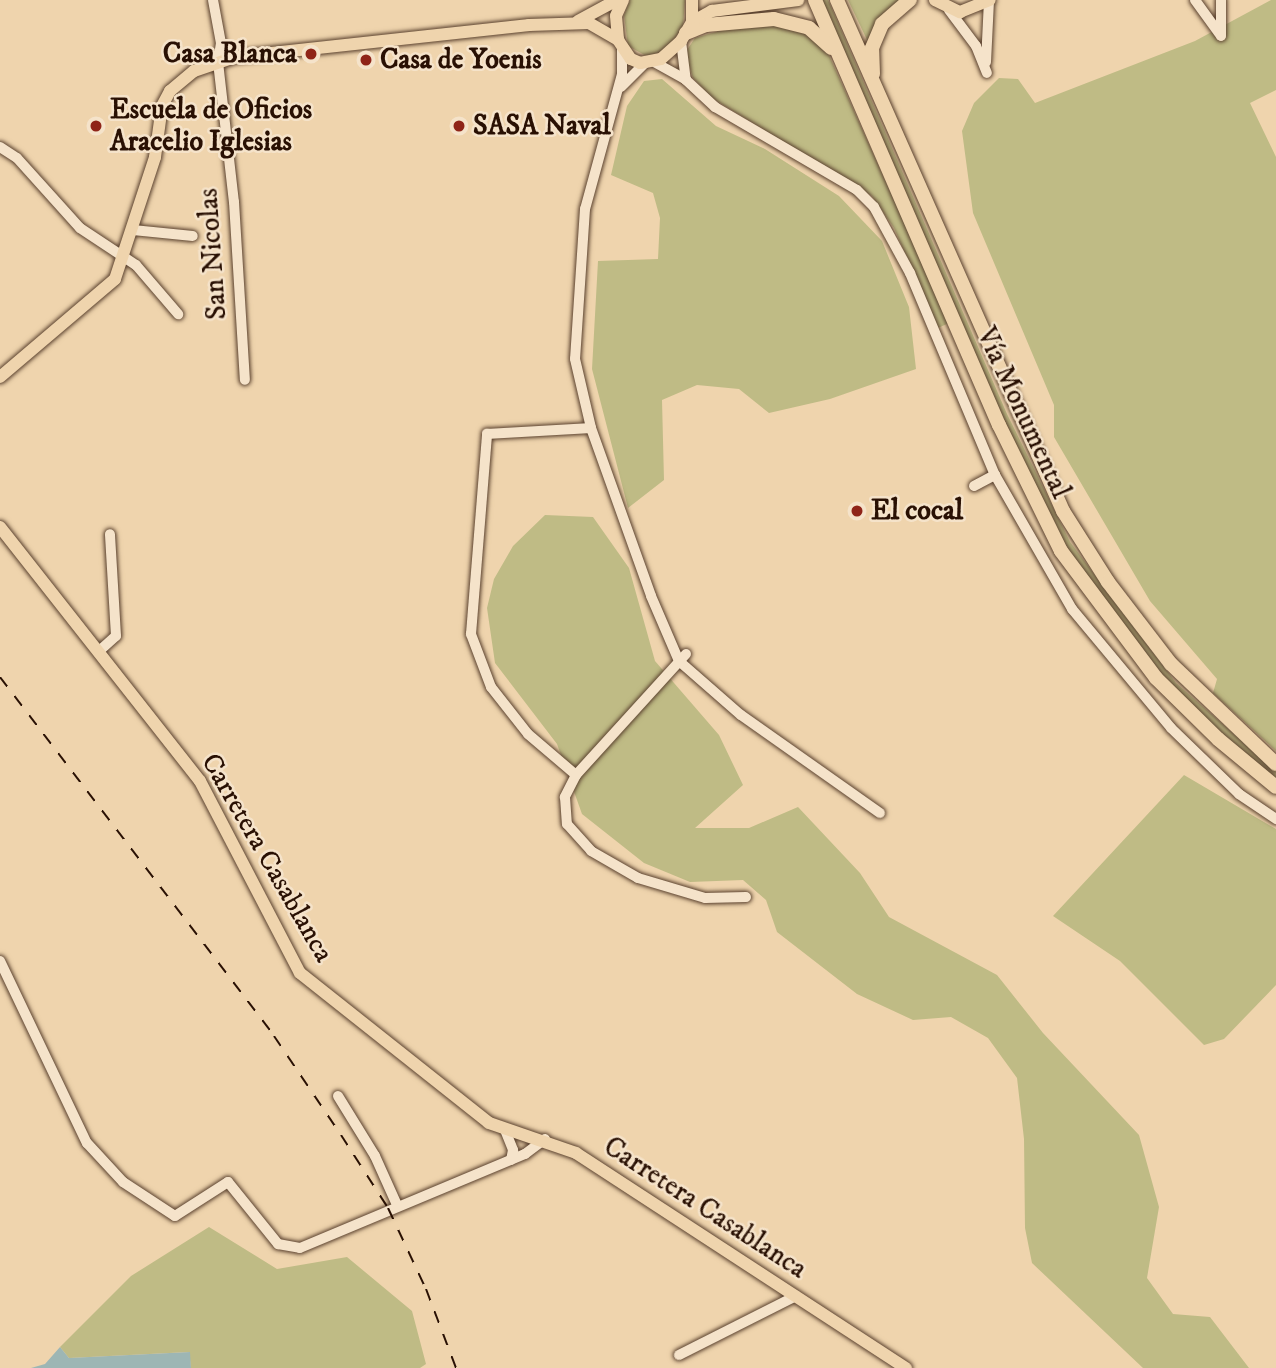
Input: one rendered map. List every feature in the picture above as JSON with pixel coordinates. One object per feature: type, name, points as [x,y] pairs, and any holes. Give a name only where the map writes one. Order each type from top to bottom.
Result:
[{"type":"highway","name":"Vía Monumental","points":[[815,0],[999,425],[1061,551],[1156,678],[1217,739],[1276,787]]},
{"type":"highway","name":"Vía Monumental","points":[[837,0],[1063,512],[1108,582],[1171,664],[1276,764]]},
{"type":"highway","points":[[873,86],[872,48],[878,32],[891,13],[910,0]]},
{"type":"highway","points":[[686,32],[729,22],[786,21],[809,28],[839,57]]},
{"type":"main road","points":[[574,22],[617,0]]},
{"type":"main road","points":[[620,45],[616,16],[623,0]]},
{"type":"main road","points":[[686,32],[692,0]]},
{"type":"main road","points":[[0,377],[115,279],[126,256],[155,157],[165,98],[187,76],[218,62],[404,37],[574,22],[597,25],[620,45],[631,59],[650,62],[712,11],[798,0]]},
{"type":"main road","points":[[934,0],[949,10],[970,11],[989,0]]},
{"type":"main road","name":"Carretera Casablanca","points":[[0,527],[200,781],[300,973],[489,1123],[505,1130],[545,1139],[576,1153],[906,1368]]},
{"type":"street","name":"San Nicolas","points":[[213,0],[221,43],[218,62],[237,241],[244,380]]},
{"type":"street","points":[[949,10],[975,46],[987,73],[984,48],[989,0]]},
{"type":"street","points":[[1195,0],[1221,36],[1221,0]]},
{"type":"street","points":[[686,32],[686,80]]},
{"type":"street","points":[[620,45],[614,96],[585,209],[575,359],[591,428],[682,657],[741,715],[880,813]]},
{"type":"street","points":[[614,96],[650,62],[686,80],[715,107],[857,190],[874,207],[910,273],[995,475],[1072,609],[1171,728],[1239,794],[1276,819]]},
{"type":"street","points":[[0,147],[17,158],[80,228],[126,256],[178,314]]},
{"type":"street","points":[[133,230],[193,236]]},
{"type":"street","points":[[576,775],[528,734],[491,687],[471,634],[487,434],[591,428]]},
{"type":"street","points":[[974,486],[995,475]]},
{"type":"street","points":[[98,652],[116,636],[110,534]]},
{"type":"street","points":[[682,657],[576,775],[565,797],[567,824],[591,851],[638,878],[705,898],[747,897]]},
{"type":"street","points":[[0,961],[87,1143],[123,1182],[175,1216],[228,1182],[278,1244],[288,1248],[300,1248],[397,1205],[511,1160],[545,1139]]},
{"type":"street","points":[[338,1096],[375,1156],[397,1205]]},
{"type":"street","points":[[505,1130],[513,1150],[511,1160]]},
{"type":"street","points":[[679,1355],[796,1296]]},
{"type":"shaded area","points":[[630,0],[685,0],[683,27],[667,49],[650,58],[628,46],[624,15]]},
{"type":"shaded area","points":[[822,0],[828,0],[1007,414],[1070,542],[1176,683],[1276,771],[1276,780],[1172,689],[1066,548],[1003,420]]},
{"type":"shaded area","points":[[848,0],[902,0],[869,44]]},
{"type":"shaded area","points":[[1271,0],[1276,0],[1276,90],[1250,103],[1276,157],[1276,751],[1213,693],[1217,679],[1150,601],[1054,437],[1054,405],[973,213],[962,131],[974,103],[999,78],[1018,79],[1035,103],[1195,41]]},
{"type":"shaded area","points":[[743,24],[799,27],[828,53],[949,323],[938,328],[894,228],[872,196],[712,98],[693,78],[685,53],[695,38]]},
{"type":"shaded area","points":[[662,79],[716,126],[765,149],[839,196],[882,241],[909,307],[916,369],[830,399],[769,413],[739,389],[697,385],[662,400],[664,480],[628,508],[592,369],[598,261],[658,259],[660,218],[653,193],[611,175],[627,106],[644,81]]},
{"type":"shaded area","points":[[545,515],[593,517],[629,568],[655,661],[719,735],[743,785],[695,828],[749,828],[798,807],[860,873],[889,917],[997,975],[1043,1033],[1139,1135],[1159,1207],[1147,1278],[1173,1314],[1210,1317],[1249,1368],[1143,1368],[1032,1263],[1025,1228],[1024,1139],[1017,1078],[988,1038],[951,1017],[913,1020],[857,994],[777,932],[766,900],[743,880],[690,882],[644,863],[582,814],[557,744],[495,663],[487,608],[494,579],[513,546]]},
{"type":"shaded area","points":[[1184,775],[1276,829],[1276,985],[1224,1039],[1204,1045],[1120,961],[1053,916]]},
{"type":"shaded area","points":[[209,1227],[277,1269],[347,1257],[412,1311],[426,1364],[420,1368],[191,1368],[189,1352],[69,1358],[60,1347],[131,1276]]},
{"type":"water","points":[[60,1347],[69,1358],[190,1352],[191,1368],[31,1368],[45,1364]]},
{"type":"railway","points":[[0,677],[274,1036],[341,1135],[388,1208],[426,1289],[456,1368]]},
{"type":"place","name":"Casa Blanca","points":[[311,54]]},
{"type":"place","name":"Casa de Yoenis","points":[[366,60]]},
{"type":"place","name":"Escuela de Oficios Aracelio Iglesias","points":[[96,126]]},
{"type":"place","name":"SASA Naval","points":[[459,126]]},
{"type":"place","name":"El cocal","points":[[857,511]]}]
